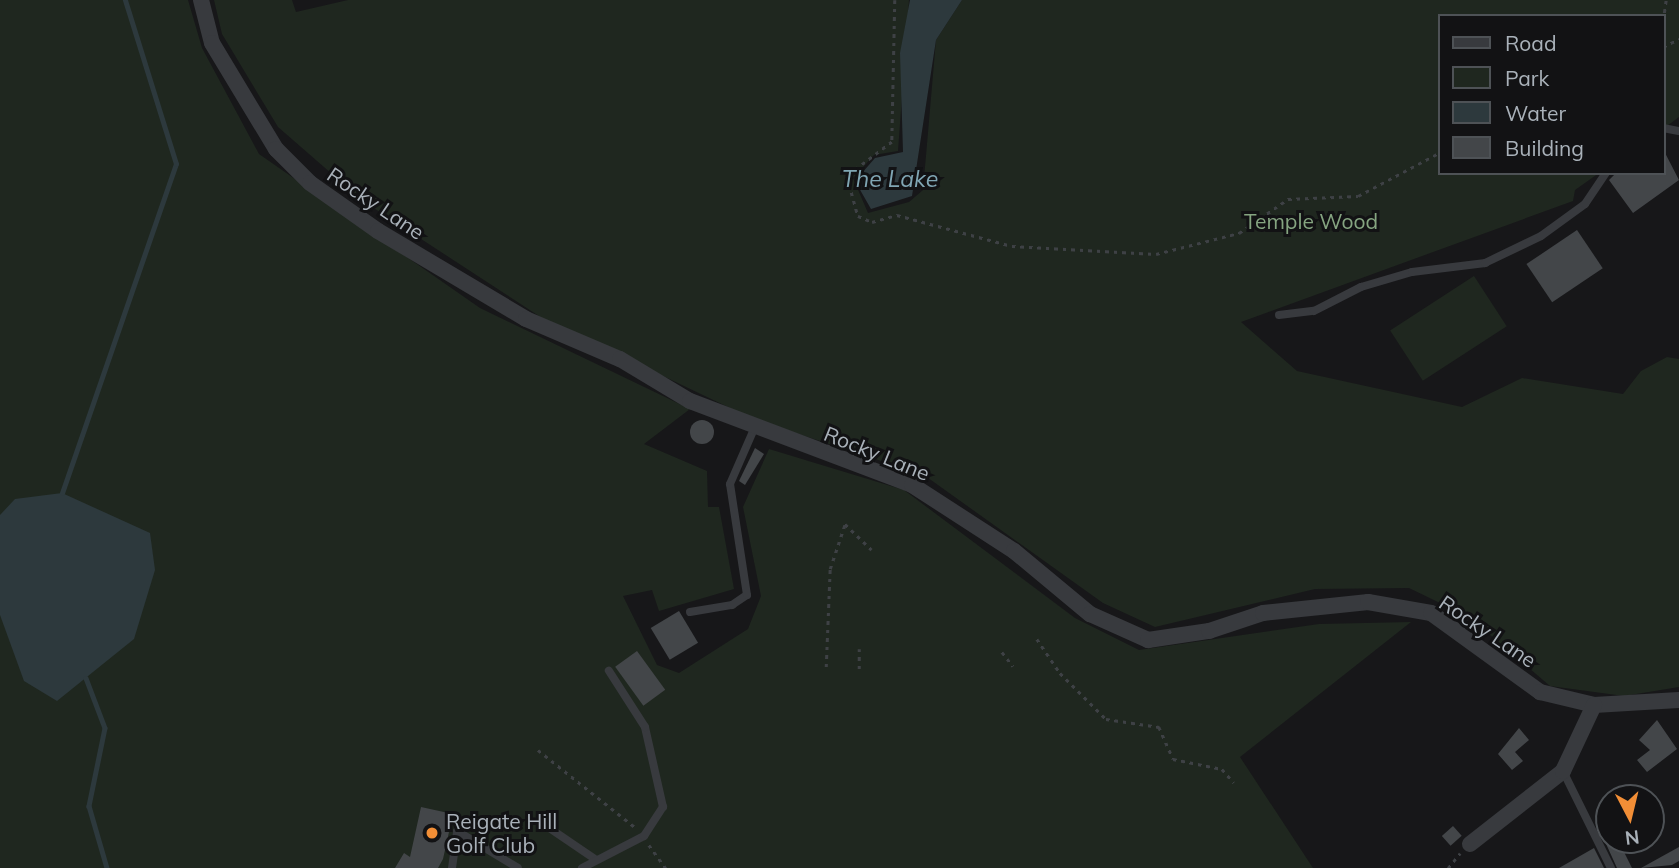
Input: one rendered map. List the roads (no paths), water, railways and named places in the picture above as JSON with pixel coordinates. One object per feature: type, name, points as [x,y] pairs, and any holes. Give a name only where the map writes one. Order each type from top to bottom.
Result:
[{"type":"street","name":"Rocky Lane","points":[[201,0],[212,43],[249,112],[310,183],[438,270],[526,319],[620,359],[754,429],[912,485],[1014,551],[1090,614],[1149,639],[1209,631],[1263,613],[1368,602],[1430,613],[1540,692],[1594,705],[1679,700]]},
{"type":"street","points":[[1470,844],[1563,771],[1594,705]]},
{"type":"lane","points":[[1279,315],[1314,311],[1361,286],[1412,272],[1485,263],[1541,236],[1586,204],[1605,175]]},
{"type":"lane","points":[[690,612],[732,605],[747,595],[730,484],[754,429]]},
{"type":"lane","points":[[582,868],[595,859],[643,837],[657,826],[663,807],[655,757],[638,708],[609,671]]},
{"type":"lane","points":[[1563,771],[1611,868]]},
{"type":"lane","points":[[539,821],[595,859]]},
{"type":"lane","points":[[452,868],[457,831],[517,868]]},
{"type":"water","name":"The Lake","points":[[910,0],[962,0],[936,40],[912,196],[871,209],[855,181],[875,158],[903,152],[900,53]]},
{"type":"water","points":[[62,493],[150,533],[155,570],[134,639],[57,701],[24,681],[0,615],[0,515],[15,499]]},
{"type":"waterway","points":[[62,493],[176,164],[125,0]]},
{"type":"waterway","points":[[86,678],[105,728],[89,806],[107,868]]},
{"type":"place","name":"Reigate Hill Golf Club","points":[[432,833]]},
{"type":"park label","name":"Temple Wood","points":[[1311,221]]}]
